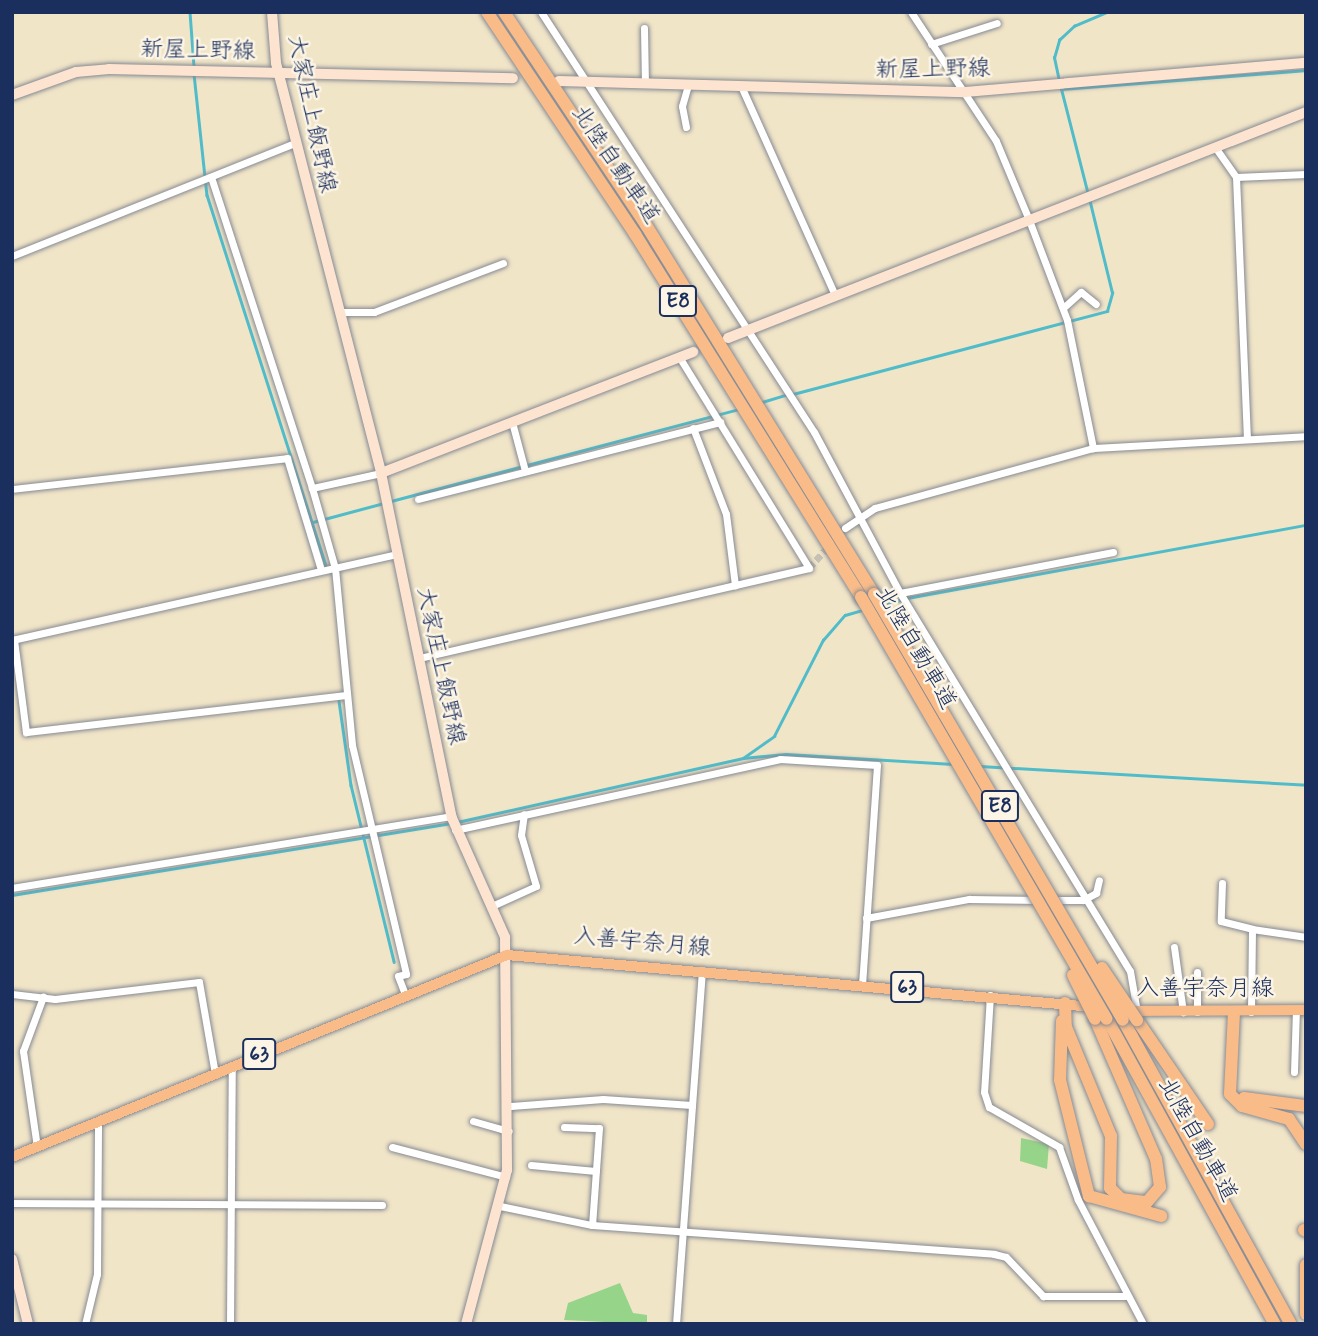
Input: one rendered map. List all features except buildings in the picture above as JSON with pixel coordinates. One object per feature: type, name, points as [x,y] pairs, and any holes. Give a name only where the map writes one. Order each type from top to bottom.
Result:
[{"type":"highway","name":"北陸自動車道","points":[[487,12],[635,234],[861,597],[1027,881],[1101,1019],[1275,1324]]},
{"type":"highway","name":"北陸自動車道","points":[[504,12],[653,236],[874,593],[1123,1020],[1291,1324]]},
{"type":"highway","points":[[1043,880],[1208,1124]]},
{"type":"highway","points":[[1065,1003],[1066,1027],[1111,1136],[1110,1188],[1121,1199],[1147,1202],[1160,1186],[1156,1159],[1101,1019]]},
{"type":"highway","points":[[1065,1003],[1060,1080],[1085,1186],[1096,1202],[1161,1216]]},
{"type":"highway","points":[[1234,1012],[1233,1087],[1253,1101],[1306,1106]]},
{"type":"highway","points":[[1234,1012],[1230,1094],[1242,1105],[1289,1119],[1306,1144]]},
{"type":"highway","points":[[1145,1213],[1161,1231]]},
{"type":"highway","points":[[1306,1265],[1306,1314]]},
{"type":"main road","name":"大家庄上飯野線","points":[[272,12],[278,72],[381,473],[455,831],[494,905],[508,955],[512,1106],[506,1177],[466,1324]]},
{"type":"main road","name":"新屋上野線","points":[[559,80],[965,92],[1306,64]]},
{"type":"main road","name":"新屋上野線","points":[[13,91],[76,72],[109,69],[513,78]]},
{"type":"main road","points":[[728,338],[1306,112]]},
{"type":"main road","points":[[381,473],[693,352]]},
{"type":"main road","name":"入善宇奈月線","points":[[12,1157],[508,955],[990,995],[1065,1003],[1137,1016],[1301,1010]]},
{"type":"main road","points":[[12,1259],[28,1324]]},
{"type":"street","points":[[541,12],[748,330],[859,515],[900,593],[1083,900],[1130,971],[1137,1016]]},
{"type":"street","points":[[911,12],[996,141],[1029,220],[1063,308],[1093,448]]},
{"type":"street","points":[[931,44],[997,23]]},
{"type":"street","points":[[643,28],[645,83]]},
{"type":"street","points":[[686,127],[682,106],[688,85]]},
{"type":"street","points":[[741,86],[835,295]]},
{"type":"street","points":[[12,256],[295,143]]},
{"type":"street","points":[[1215,147],[1237,177],[1247,439]]},
{"type":"street","points":[[1237,177],[1306,174]]},
{"type":"street","points":[[211,177],[312,488],[335,568],[347,695],[372,829],[406,974],[398,976],[405,995]]},
{"type":"street","points":[[339,312],[374,313],[503,263]]},
{"type":"street","points":[[1063,308],[1081,292],[1096,304]]},
{"type":"street","points":[[419,658],[809,568],[679,357]]},
{"type":"street","points":[[512,422],[525,471]]},
{"type":"street","points":[[418,499],[720,422]]},
{"type":"street","points":[[693,428],[726,514],[735,585]]},
{"type":"street","points":[[845,528],[859,515],[1093,448],[1306,436]]},
{"type":"street","points":[[12,489],[287,458],[321,570]]},
{"type":"street","points":[[312,488],[381,473]]},
{"type":"street","points":[[900,593],[1113,552]]},
{"type":"street","points":[[347,695],[26,732],[13,640],[398,554]]},
{"type":"street","points":[[455,831],[780,759],[877,765],[862,983]]},
{"type":"street","points":[[494,905],[536,886],[521,835],[524,814]]},
{"type":"street","points":[[12,888],[452,816]]},
{"type":"street","points":[[866,918],[969,899],[1083,900],[1096,893],[1099,880]]},
{"type":"street","points":[[1222,883],[1221,920],[1252,929],[1306,937]]},
{"type":"street","points":[[1251,1012],[1252,929]]},
{"type":"street","points":[[1174,947],[1184,1013]]},
{"type":"street","points":[[676,1324],[702,969]]},
{"type":"street","points":[[1197,972],[1197,1013]]},
{"type":"street","points":[[12,993],[43,997],[199,982],[215,1074]]},
{"type":"street","points":[[990,995],[984,1091],[989,1107],[1059,1147],[1125,1296],[1143,1324]]},
{"type":"street","points":[[37,1147],[23,1051],[43,997]]},
{"type":"street","points":[[1294,1072],[1301,1010]]},
{"type":"street","points":[[230,1324],[232,1066]]},
{"type":"street","points":[[512,1106],[603,1099],[692,1105]]},
{"type":"street","points":[[472,1121],[510,1131]]},
{"type":"street","points":[[85,1324],[97,1274],[98,1123]]},
{"type":"street","points":[[564,1126],[600,1128],[592,1225]]},
{"type":"street","points":[[392,1147],[506,1177]]},
{"type":"street","points":[[531,1165],[596,1171]]},
{"type":"street","points":[[12,1203],[382,1205]]},
{"type":"street","points":[[500,1206],[592,1225],[994,1254],[1006,1257],[1043,1296],[1125,1296]]},
{"type":"green space","points":[[1021,1138],[1049,1144],[1047,1169],[1020,1161]]},
{"type":"green space","points":[[620,1283],[633,1313],[647,1315],[647,1324],[564,1320],[568,1303]]},
{"type":"waterway","points":[[190,12],[194,67]]},
{"type":"waterway","points":[[1059,81],[1054,58],[1059,40],[1074,26],[1107,12]]},
{"type":"waterway","points":[[1061,89],[1306,70]]},
{"type":"waterway","points":[[194,74],[207,195],[326,565]]},
{"type":"waterway","points":[[1061,87],[1088,193]]},
{"type":"waterway","points":[[793,394],[1107,311],[1112,293],[1089,199]]},
{"type":"waterway","points":[[759,403],[786,395]]},
{"type":"waterway","points":[[391,501],[739,409]]},
{"type":"waterway","points":[[313,522],[384,503]]},
{"type":"waterway","points":[[907,598],[1306,525]]},
{"type":"waterway","points":[[883,604],[900,600]]},
{"type":"waterway","points":[[457,822],[743,758],[774,736],[823,640],[845,615],[863,610]]},
{"type":"waterway","points":[[339,701],[351,785],[394,962]]},
{"type":"waterway","points":[[743,758],[786,754],[953,764]]},
{"type":"waterway","points":[[980,766],[1306,785]]},
{"type":"waterway","points":[[12,895],[451,823]]},
{"type":"tunnel","points":[[809,568],[830,545]]}]
